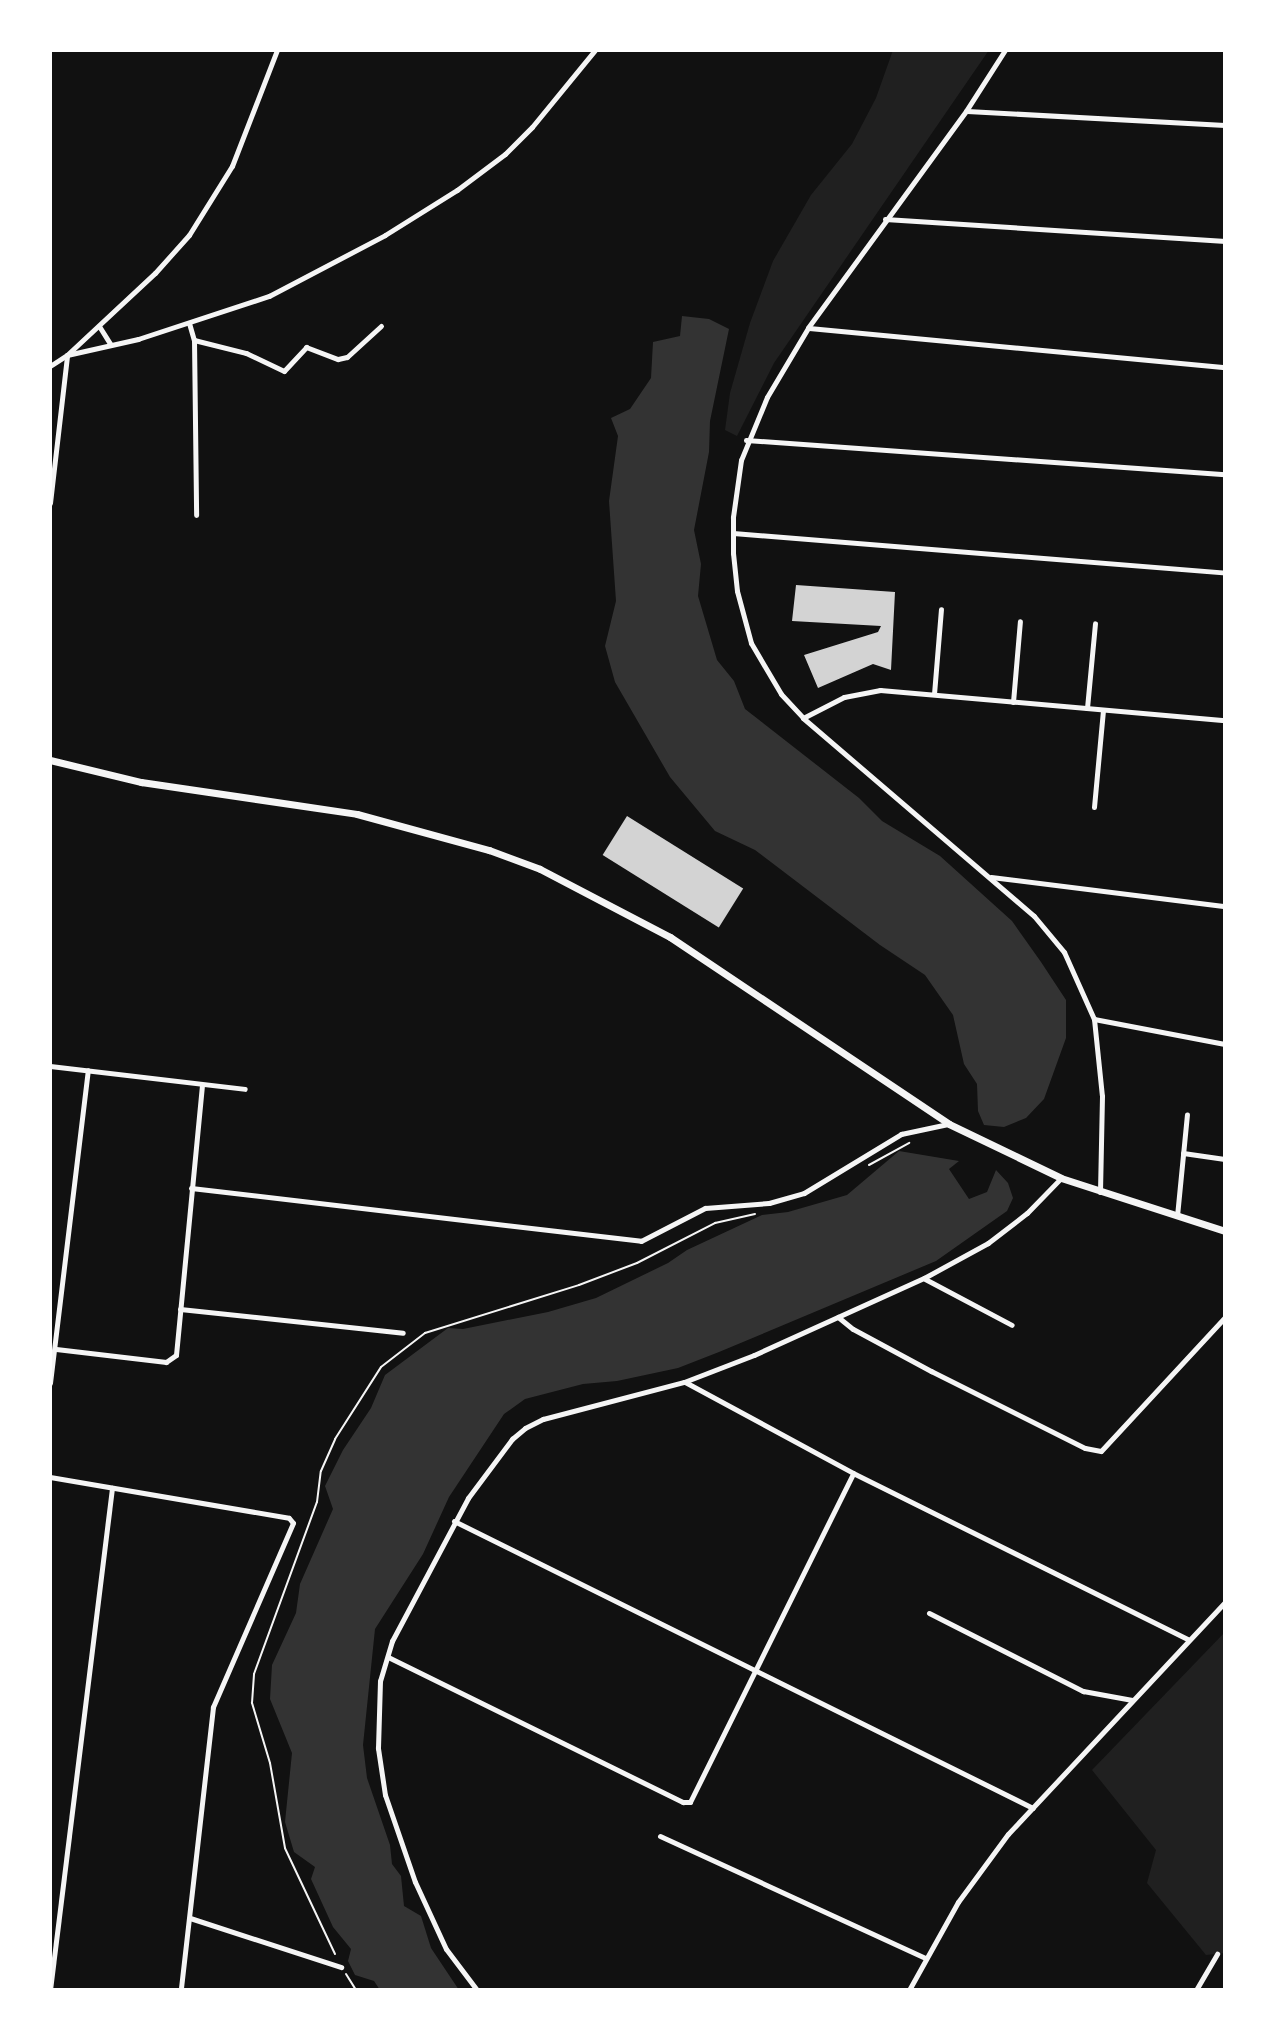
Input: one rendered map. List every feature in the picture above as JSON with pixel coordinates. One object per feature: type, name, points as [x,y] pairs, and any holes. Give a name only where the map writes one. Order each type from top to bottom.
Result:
[{"type":"main road","points":[[50,760],[141,782],[357,814],[489,850],[540,869],[670,937],[949,1124],[1061,1178],[1225,1231]]},
{"type":"street","points":[[50,366],[99,326],[174,252],[215,197],[232,166],[277,50]]},
{"type":"street","points":[[67,355],[189,323],[296,283],[457,190],[505,154],[532,127],[595,50]]},
{"type":"street","points":[[1005,50],[966,111],[808,328],[767,397],[746,440],[737,481],[733,533],[737,591],[751,643],[781,694],[803,718],[1034,916],[1064,952],[1094,1019],[1102,1096],[1100,1192]]},
{"type":"street","points":[[966,111],[1225,125]]},
{"type":"street","points":[[885,219],[1225,241]]},
{"type":"street","points":[[189,323],[194,340],[196,515]]},
{"type":"street","points":[[99,326],[111,345]]},
{"type":"street","points":[[194,340],[246,353],[284,371],[306,347],[338,359],[347,357],[381,326]]},
{"type":"street","points":[[808,328],[1225,367]]},
{"type":"street","points":[[50,503],[67,355]]},
{"type":"street","points":[[746,440],[1225,474]]},
{"type":"street","points":[[733,533],[1225,573]]},
{"type":"street","points":[[934,694],[941,609]]},
{"type":"street","points":[[1013,702],[1020,621]]},
{"type":"street","points":[[1087,708],[1095,623]]},
{"type":"street","points":[[803,718],[844,697],[869,690],[1225,720]]},
{"type":"street","points":[[1094,807],[1103,710]]},
{"type":"street","points":[[990,876],[1225,906]]},
{"type":"street","points":[[1094,1019],[1225,1044]]},
{"type":"street","points":[[50,1066],[245,1089]]},
{"type":"street","points":[[50,1383],[88,1070]]},
{"type":"street","points":[[56,1349],[170,1361],[177,1351],[202,1085]]},
{"type":"street","points":[[1177,1217],[1187,1114]]},
{"type":"street","points":[[191,1188],[641,1241],[705,1208],[769,1203],[804,1193],[901,1134],[949,1124]]},
{"type":"street","points":[[1183,1153],[1225,1159]]},
{"type":"street","points":[[477,1990],[464,1976],[440,1937],[401,1847],[385,1795],[378,1748],[378,1705],[388,1657],[400,1625],[454,1521],[512,1439],[543,1419],[684,1382],[924,1278],[988,1243],[1027,1213],[1061,1178]]},
{"type":"street","points":[[924,1278],[1012,1325]]},
{"type":"street","points":[[180,1309],[403,1333]]},
{"type":"street","points":[[838,1317],[866,1336],[1085,1448],[1101,1451],[1225,1317]]},
{"type":"street","points":[[684,1382],[853,1473],[1189,1640]]},
{"type":"street","points":[[388,1657],[683,1802],[694,1797],[853,1473]]},
{"type":"street","points":[[50,1477],[291,1520],[293,1527],[213,1707],[181,1990]]},
{"type":"street","points":[[50,1990],[112,1488]]},
{"type":"street","points":[[454,1521],[1033,1808]]},
{"type":"street","points":[[909,1990],[925,1958],[988,1858],[1225,1602]]},
{"type":"street","points":[[929,1613],[1083,1691],[1133,1700]]},
{"type":"street","points":[[660,1836],[925,1958]]},
{"type":"street","points":[[190,1918],[341,1967]]},
{"type":"street","points":[[1196,1990],[1217,1954]]},
{"type":"shaded area","points":[[893,50],[989,50],[774,363],[737,436],[725,430],[730,393],[750,323],[773,261],[811,195],[852,144],[876,98]]},
{"type":"shaded area","points":[[682,316],[709,319],[729,329],[710,421],[709,452],[694,530],[701,564],[698,596],[717,660],[734,681],[745,709],[859,798],[882,821],[940,856],[1012,921],[1041,962],[1066,1000],[1066,1038],[1044,1099],[1026,1118],[1004,1127],[984,1125],[978,1111],[977,1084],[964,1064],[953,1015],[925,975],[880,945],[755,850],[715,831],[670,777],[615,682],[605,646],[616,601],[609,501],[618,436],[611,418],[630,409],[651,378],[653,342],[680,336]]},
{"type":"shaded area","points":[[899,1151],[959,1161],[949,1169],[969,1199],[987,1192],[996,1170],[1008,1183],[1013,1198],[1007,1211],[936,1261],[678,1368],[617,1381],[583,1384],[525,1399],[504,1414],[449,1497],[423,1554],[375,1629],[363,1745],[367,1778],[390,1845],[392,1864],[401,1876],[404,1906],[421,1916],[431,1948],[459,1990],[380,1990],[374,1981],[355,1975],[348,1961],[351,1949],[333,1927],[311,1879],[315,1867],[294,1852],[285,1822],[292,1753],[270,1699],[272,1665],[296,1613],[300,1584],[333,1509],[325,1486],[343,1450],[371,1408],[385,1375],[448,1328],[463,1329],[548,1312],[596,1298],[762,1215],[788,1212],[847,1195]]},
{"type":"shaded area","points":[[1225,1632],[1225,1953],[1206,1955],[1147,1883],[1156,1850],[1092,1770]]},
{"type":"building","points":[[796,585],[895,592],[891,670],[873,664],[818,688],[804,655],[878,632],[881,626],[792,621]]},
{"type":"building","points":[[627,816],[743,889],[719,928],[603,855]]}]
